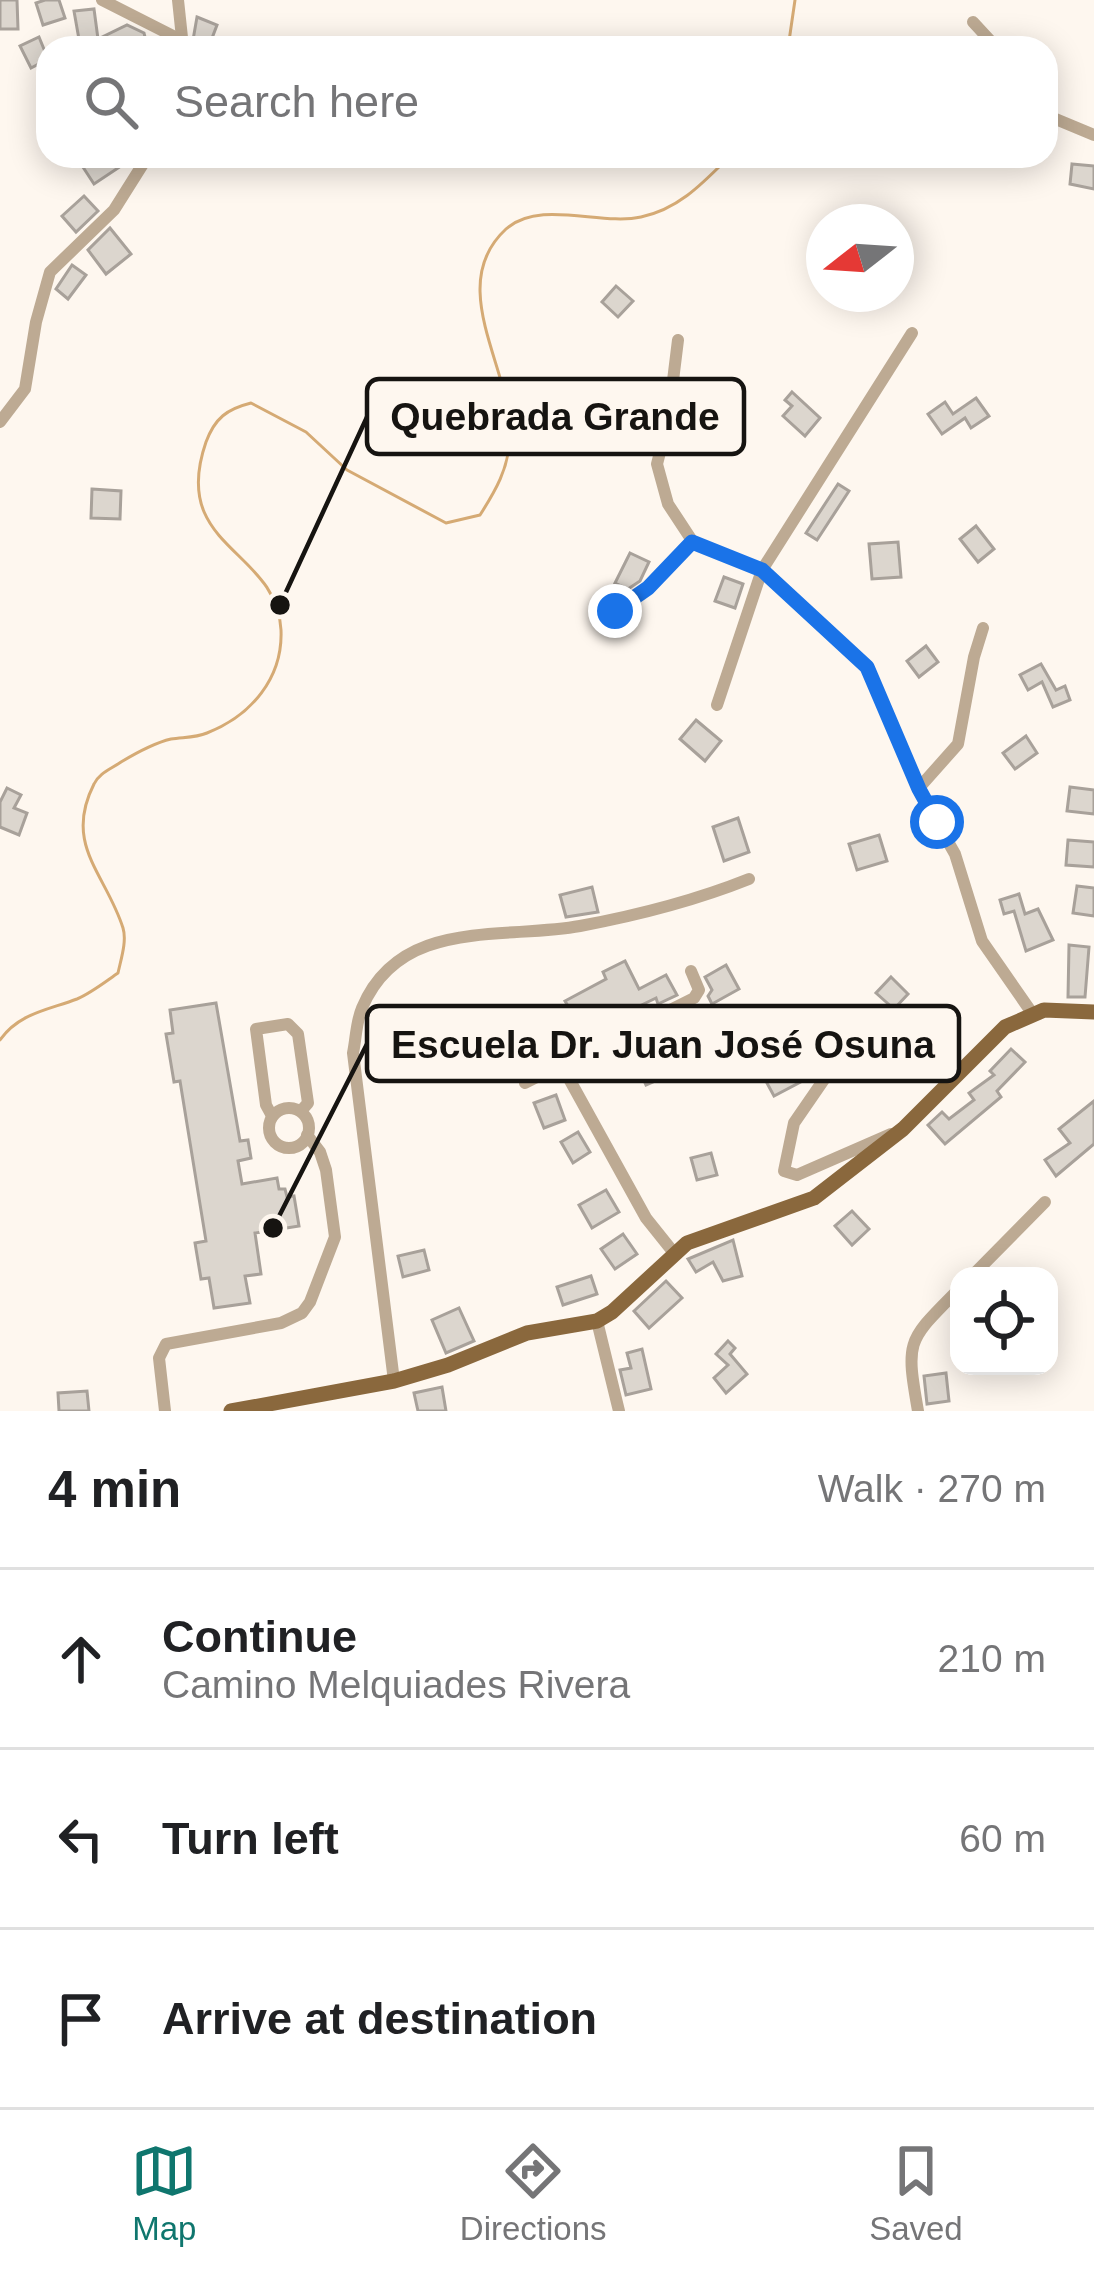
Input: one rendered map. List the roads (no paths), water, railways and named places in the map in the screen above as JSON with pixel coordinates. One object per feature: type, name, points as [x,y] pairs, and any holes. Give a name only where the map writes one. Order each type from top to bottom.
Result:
[{"type":"main road","points":[[231,1411],[394,1381],[527,1333],[597,1321],[613,1312],[674,1253],[706,1233],[814,1198],[903,1129],[994,1036],[1032,1013],[1058,1008],[1094,1012]]},
{"type":"street","points":[[101,0],[167,36]]},
{"type":"street","points":[[178,0],[182,36]]},
{"type":"street","points":[[973,22],[986,36]]},
{"type":"street","points":[[1058,120],[1094,134]]},
{"type":"street","points":[[0,422],[26,389],[36,322],[50,272],[114,210],[140,168]]},
{"type":"street","points":[[718,705],[762,570],[912,334]]},
{"type":"street","points":[[678,340],[668,421],[657,464],[668,505],[692,542],[762,570],[867,667],[919,789],[955,854],[982,941],[1032,1013]]},
{"type":"street","points":[[615,611],[648,588],[692,542]]},
{"type":"street","points":[[919,789],[958,744],[983,628]]},
{"type":"street","points":[[394,1381],[353,1053],[360,1011],[374,987],[403,957],[444,938],[576,927],[688,903],[748,879]]},
{"type":"street","points":[[525,1083],[694,998],[699,990],[691,970]]},
{"type":"street","points":[[272,1115],[286,1108],[301,1111],[309,1124],[307,1136],[292,1148],[277,1144],[269,1131],[272,1115],[266,1106],[256,1029],[287,1024],[298,1034],[308,1102],[301,1111]]},
{"type":"street","points":[[856,1033],[794,1123],[784,1172],[796,1174],[903,1129]]},
{"type":"street","points":[[562,1066],[646,1218],[674,1253]]},
{"type":"street","points":[[166,1411],[159,1358],[166,1344],[281,1324],[310,1303],[335,1237],[326,1170],[307,1136]]},
{"type":"street","points":[[981,1267],[1045,1202]]},
{"type":"street","points":[[918,1411],[909,1362],[916,1333],[950,1298]]},
{"type":"street","points":[[597,1321],[619,1411]]},
{"type":"waterway","points":[[790,36],[795,0]]},
{"type":"waterway","points":[[0,1040],[25,1018],[82,997],[118,973],[123,928],[90,859],[83,825],[96,780],[152,746],[223,726],[250,706],[276,664],[281,630],[275,603],[262,581],[212,527],[202,505],[198,477],[213,427],[229,412],[251,403],[306,432],[347,470],[446,523],[480,515],[500,479],[510,439],[509,413],[481,304],[481,277],[488,252],[506,229],[536,216],[625,219],[655,213],[690,194],[717,168]]},
{"type":"place","name":"Quebrada Grande","points":[[280,605]]},
{"type":"place","name":"Escuela Dr. Juan José Osuna","points":[[273,1228]]}]
